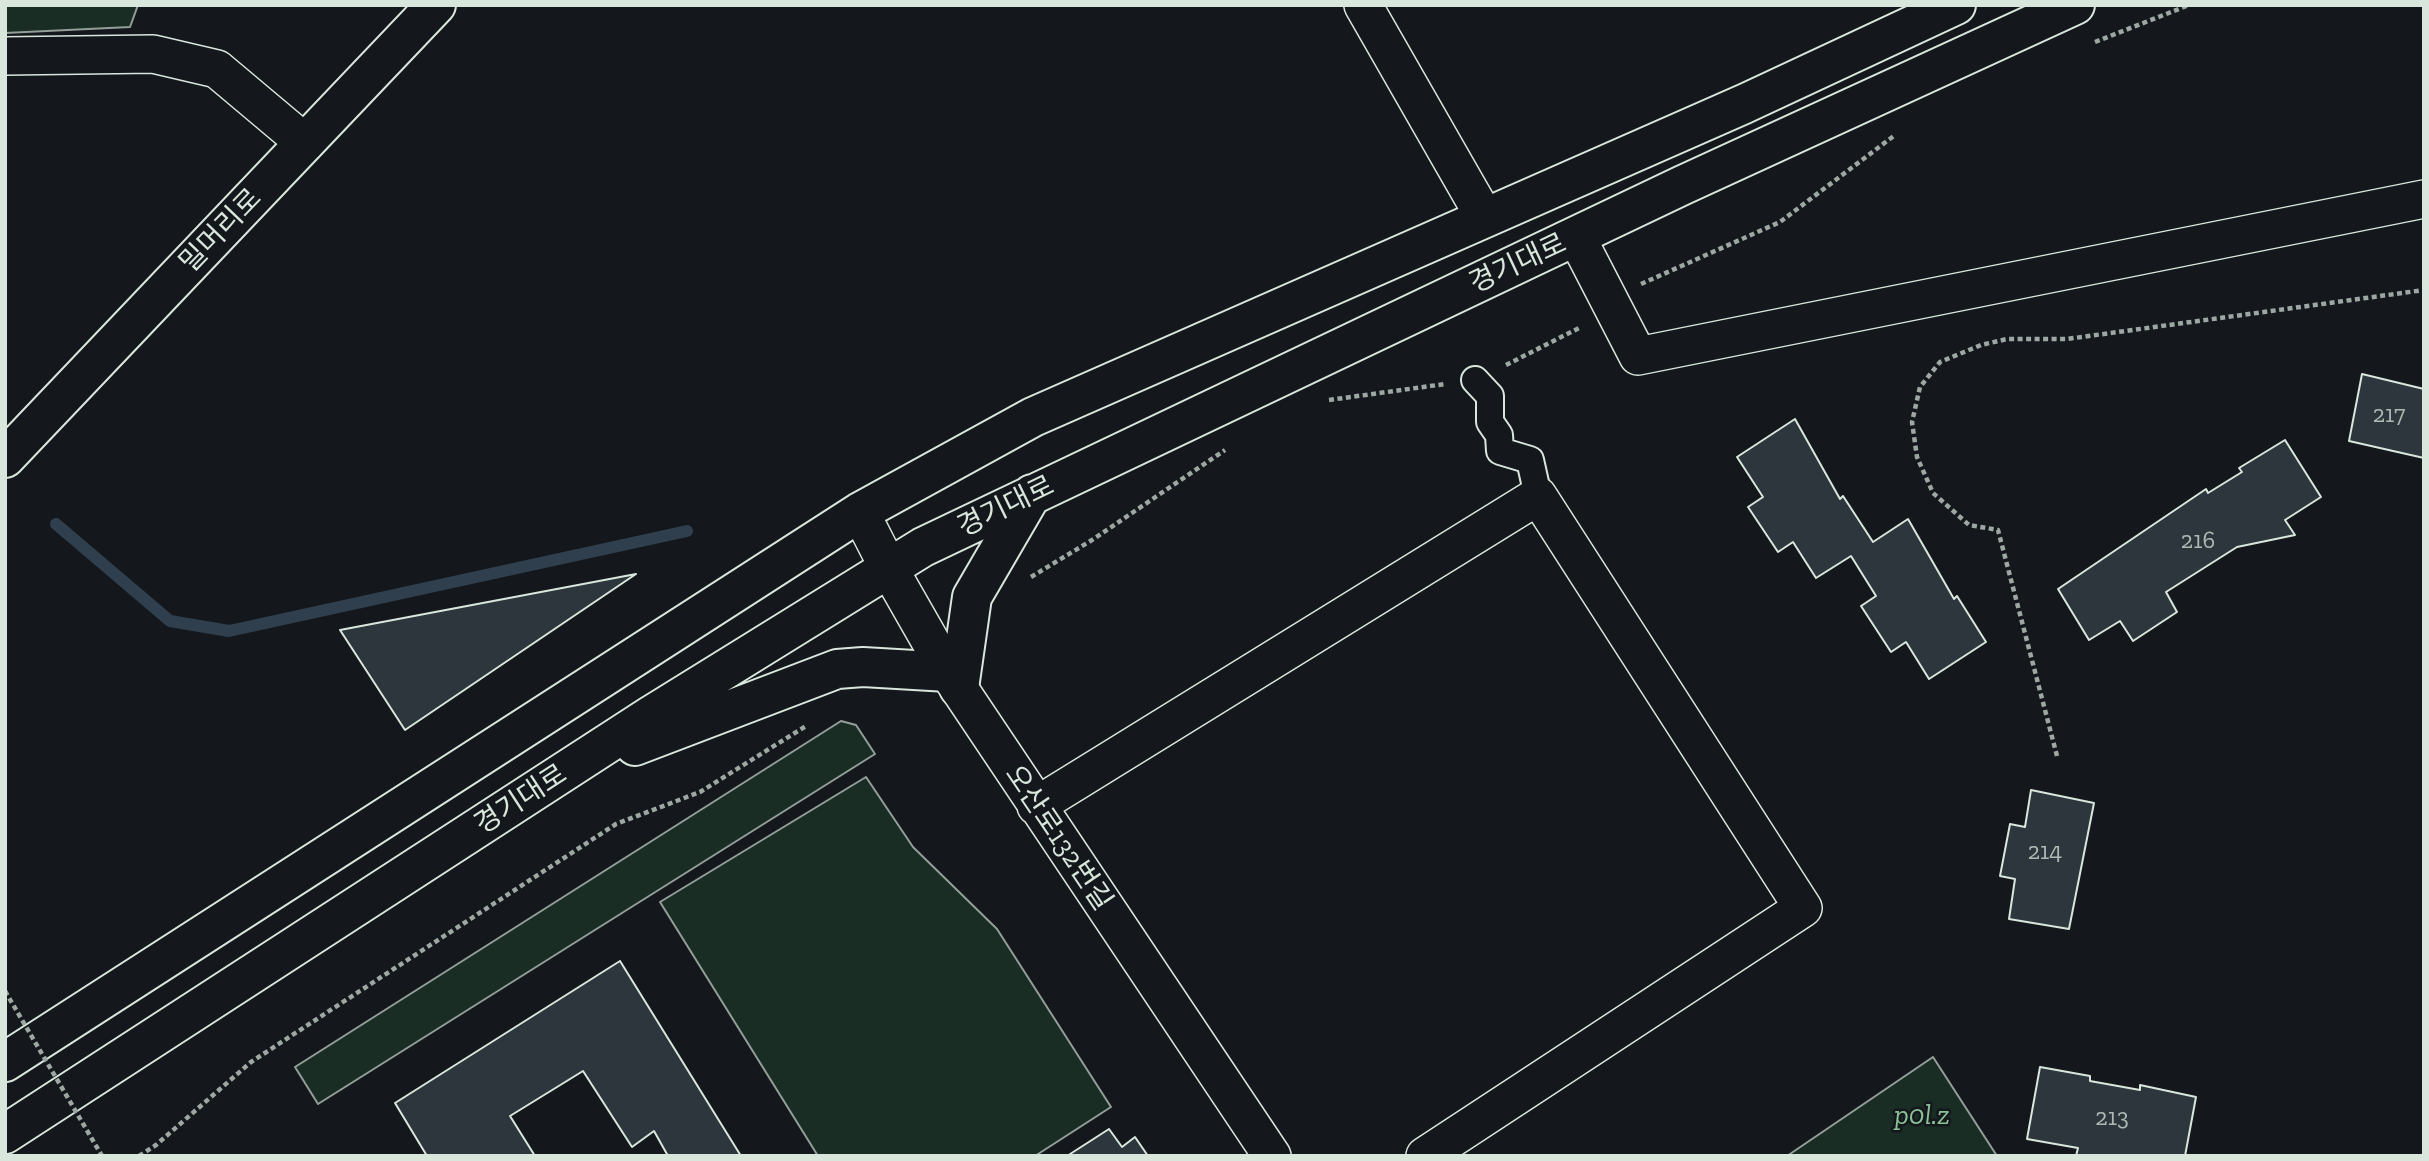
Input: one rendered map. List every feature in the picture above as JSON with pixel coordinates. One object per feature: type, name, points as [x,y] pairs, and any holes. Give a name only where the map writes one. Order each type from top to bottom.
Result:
[{"type":"main road","name":"밀머리로","points":[[9,448],[436,5]]},
{"type":"main road","name":"경기대로","points":[[5,1062],[860,512],[1033,417],[1485,218],[1956,5]]},
{"type":"main road","name":"경기대로","points":[[5,1134],[558,776],[887,567],[1032,494],[1576,236],[2075,5]]},
{"type":"main road","points":[[558,776],[837,669],[863,667],[954,680],[975,591],[1032,494]]},
{"type":"street","points":[[1363,5],[1485,218]]},
{"type":"street","points":[[5,56],[153,54],[217,69],[305,143]]},
{"type":"street","points":[[1576,236],[1638,356],[2424,200]]},
{"type":"street","points":[[1425,1156],[1803,908],[1538,496],[1530,460],[1500,451],[1499,435],[1490,422],[1490,396],[1475,380]]},
{"type":"street","points":[[1036,806],[1538,496]]},
{"type":"street","name":"오산로132번길","points":[[860,512],[887,567],[954,680],[1272,1156]]},
{"type":"path","points":[[2086,46],[2189,5]]},
{"type":"path","points":[[1317,402],[1475,380],[1592,321],[1608,298],[1780,222],[1900,131]]},
{"type":"path","points":[[2057,756],[1998,530],[1969,524],[1933,493],[1917,457],[1912,422],[1920,387],[1940,362],[1981,345],[2007,339],[2067,339],[2424,290]]},
{"type":"path","points":[[975,591],[1032,576],[1092,540],[1236,443]]},
{"type":"path","points":[[139,1156],[156,1145],[251,1062],[616,824],[700,792],[807,726]]},
{"type":"path","points":[[5,991],[102,1156]]},
{"type":"green space","points":[[5,5],[138,5],[130,27],[5,33]]},
{"type":"green space","points":[[841,721],[856,725],[875,754],[318,1104],[295,1067]]},
{"type":"green space","points":[[866,777],[913,847],[997,929],[1111,1107],[1035,1156],[818,1156],[660,902]]},
{"type":"green space","name":"p0l.z","points":[[1933,1057],[1997,1156],[1787,1156]]},
{"type":"building","points":[[2362,374],[2424,389],[2424,458],[2349,441]]},
{"type":"building","points":[[1795,419],[1840,499],[1843,496],[1873,542],[1908,519],[1954,599],[1957,596],[1986,642],[1929,679],[1906,642],[1891,652],[1861,606],[1876,596],[1851,556],[1816,578],[1793,542],[1778,552],[1748,507],[1763,497],[1737,457]]},
{"type":"building","points":[[2285,440],[2321,497],[2285,520],[2295,535],[2237,547],[2166,592],[2177,612],[2133,641],[2120,621],[2089,640],[2058,589],[2206,489],[2208,493],[2242,472],[2239,468]]},
{"type":"building","points":[[636,574],[405,730],[340,630]]},
{"type":"building","points":[[2031,790],[2094,803],[2069,929],[2009,919],[2015,879],[2000,876],[2010,824],[2025,827]]},
{"type":"building","points":[[620,961],[741,1156],[668,1156],[654,1131],[632,1147],[583,1071],[510,1116],[535,1156],[427,1156],[395,1103]]},
{"type":"building","points":[[2040,1067],[2090,1076],[2090,1081],[2140,1090],[2140,1085],[2196,1097],[2185,1156],[2076,1156],[2078,1148],[2027,1139]]},
{"type":"building","points":[[1109,1129],[1122,1147],[1135,1137],[1148,1156],[1067,1156]]},
{"type":"waterway","points":[[56,524],[170,621],[229,631],[687,531]]}]
